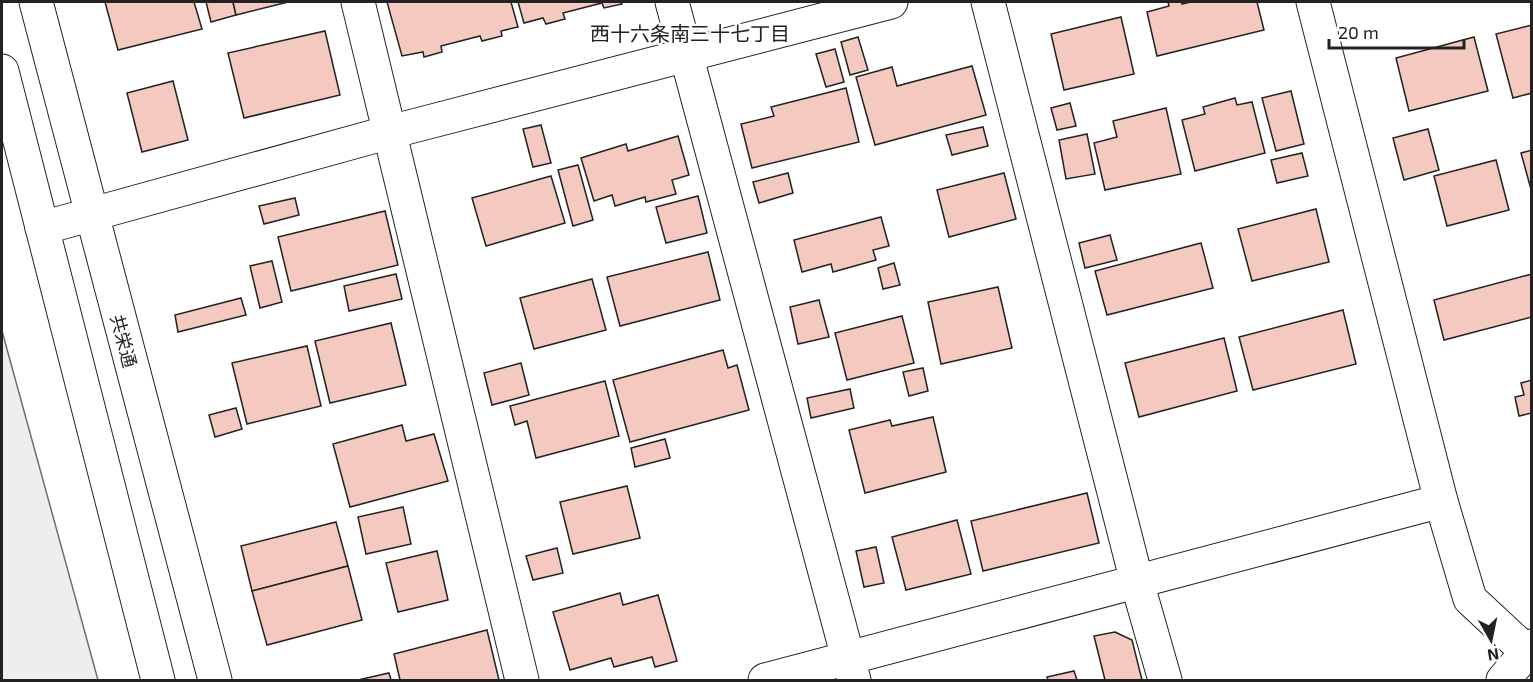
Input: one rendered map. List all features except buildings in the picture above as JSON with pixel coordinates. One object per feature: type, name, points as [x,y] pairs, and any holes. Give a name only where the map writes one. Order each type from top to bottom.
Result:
[{"type":"street","name":"共栄通","points":[[36,2],[214,681]]},
{"type":"street","points":[[358,2],[522,681]]},
{"type":"street","points":[[672,2],[851,670]]},
{"type":"street","points":[[42,228],[390,132],[891,2]]},
{"type":"street","points":[[988,2],[1137,582],[1165,681]]},
{"type":"street","points":[[1313,2],[1441,501],[1470,599],[1529,649],[1503,681]]},
{"type":"street","points":[[2,71],[8,123],[42,228],[158,681]]},
{"type":"street","points":[[8,123],[63,108]]},
{"type":"street","points":[[765,681],[851,670],[1137,582],[1441,501]]},
{"type":"shaded area","points":[[2,331],[98,680],[2,680]]},
{"type":"district","name":"西十六条南三十七丁目","points":[[690,33]]}]
